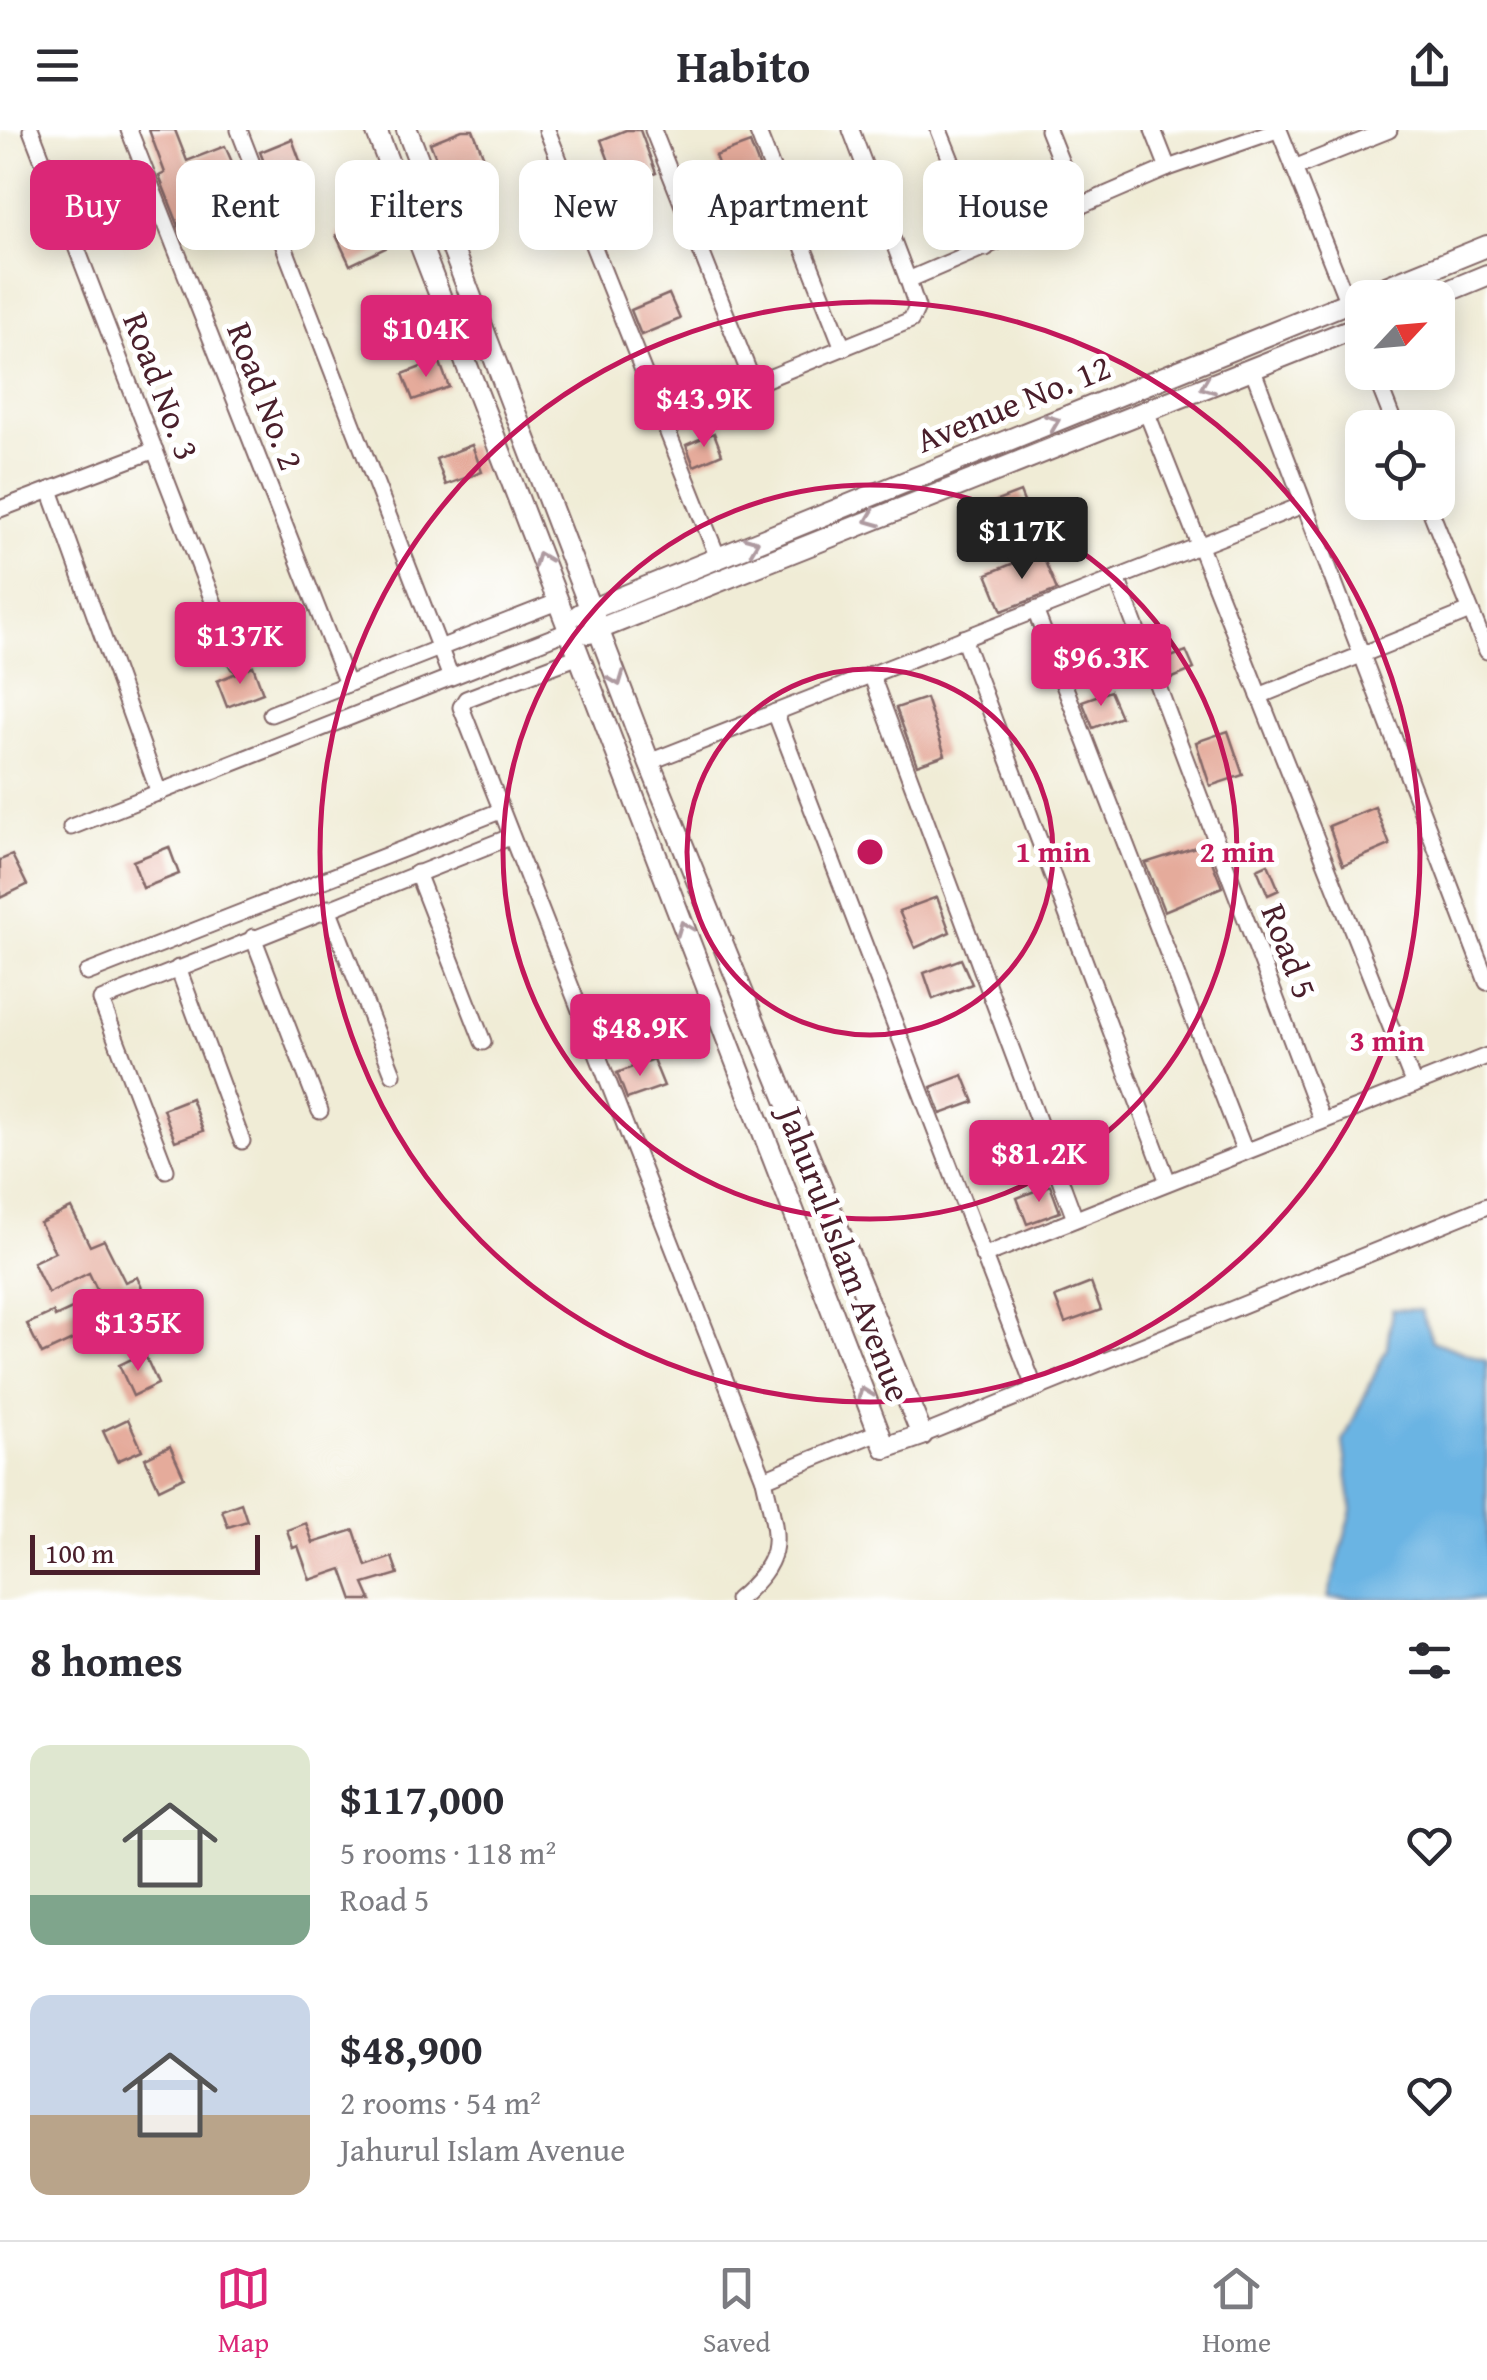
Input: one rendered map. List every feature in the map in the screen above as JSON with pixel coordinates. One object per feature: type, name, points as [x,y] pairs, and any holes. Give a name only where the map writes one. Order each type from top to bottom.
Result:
[{"type":"street","name":"Road No. 3","points":[[31,130],[237,663]]},
{"type":"street","name":"Road No. 2","points":[[129,130],[346,684]]},
{"type":"street","points":[[238,130],[450,675]]},
{"type":"street","name":"Jahurul Islam Avenue","points":[[376,130],[878,1432],[885,1448],[922,1435],[649,762],[408,130]]},
{"type":"street","points":[[547,130],[718,558]]},
{"type":"street","points":[[654,130],[754,385]]},
{"type":"street","points":[[757,130],[843,348]]},
{"type":"street","points":[[663,422],[912,320],[918,307],[850,130]]},
{"type":"street","points":[[939,130],[951,160]]},
{"type":"street","points":[[1048,130],[1060,160]]},
{"type":"street","points":[[1153,130],[1168,168]]},
{"type":"street","points":[[1084,206],[1168,168],[1278,130],[1345,296]]},
{"type":"street","points":[[1294,168],[1388,130]]},
{"type":"street","name":"Avenue No. 12","points":[[1404,280],[1487,246]]},
{"type":"street","points":[[908,280],[981,250]]},
{"type":"street","points":[[1455,291],[1485,282]]},
{"type":"street","name":"Avenue No. 12","points":[[594,619],[718,558],[1345,304]]},
{"type":"street","name":"Avenue No. 12","points":[[71,827],[594,619],[1252,368],[1345,337]]},
{"type":"street","points":[[1252,368],[1359,657],[1487,982]]},
{"type":"street","points":[[1146,411],[1414,1085]]},
{"type":"street","points":[[0,509],[155,450]]},
{"type":"street","points":[[50,490],[159,793]]},
{"type":"street","points":[[649,762],[1304,505]]},
{"type":"street","points":[[1434,520],[1487,652]]},
{"type":"street","name":"Road 5","points":[[1117,578],[1322,1121]]},
{"type":"street","points":[[1035,610],[1246,1152]]},
{"type":"street","points":[[1259,696],[1470,610]]},
{"type":"street","points":[[568,630],[462,702],[510,838],[764,1479],[779,1545],[771,1562],[736,1600]]},
{"type":"street","name":"Avenue No. 12","points":[[271,714],[437,648],[568,630]]},
{"type":"street","points":[[963,638],[1168,1182]]},
{"type":"street","points":[[871,674],[1075,1219]]},
{"type":"street","points":[[775,712],[1035,1389]]},
{"type":"street","points":[[87,973],[500,812]]},
{"type":"street","points":[[166,1170],[100,1004],[105,998],[510,838]]},
{"type":"street","points":[[417,874],[483,1042]]},
{"type":"street","points":[[328,908],[393,1074]]},
{"type":"street","points":[[253,937],[320,1111]]},
{"type":"street","points":[[178,968],[242,1141]]},
{"type":"street","points":[[983,1256],[1487,1056]]},
{"type":"street","points":[[922,1435],[1487,1206]]},
{"type":"street","points":[[764,1479],[878,1432]]},
{"type":"water","points":[[1392,1309],[1421,1310],[1432,1341],[1487,1361],[1487,1600],[1328,1598],[1352,1510],[1343,1442],[1387,1348]]},
{"type":"building","points":[[149,130],[175,130],[187,160],[176,160],[176,219],[159,176],[165,173]]},
{"type":"building","points":[[462,130],[473,130],[485,160],[437,160],[430,143]]},
{"type":"building","points":[[626,130],[640,130],[651,160],[608,160],[601,140]]},
{"type":"building","points":[[292,139],[300,160],[263,160],[260,152]]},
{"type":"building","points":[[750,143],[757,160],[717,160],[715,156]]},
{"type":"building","points":[[225,146],[231,160],[190,160]]},
{"type":"building","points":[[343,250],[381,250],[350,265]]},
{"type":"building","points":[[669,294],[680,319],[641,335],[631,310]]},
{"type":"building","points":[[439,360],[449,387],[413,400],[403,374]]},
{"type":"building","points":[[714,433],[722,454],[694,466],[686,445]]},
{"type":"building","points":[[472,445],[482,472],[446,485],[436,459]]},
{"type":"building","points":[[1020,492],[1031,519],[994,532],[984,506]]},
{"type":"building","points":[[1041,552],[1057,590],[1002,611],[987,574]]},
{"type":"building","points":[[1084,636],[1094,660],[1070,670],[1060,644]]},
{"type":"building","points":[[1186,651],[1194,669],[1168,680],[1161,661]]},
{"type":"building","points":[[253,666],[263,693],[227,707],[217,681]]},
{"type":"building","points":[[1110,691],[1121,717],[1093,728],[1082,701]]},
{"type":"building","points":[[926,698],[945,755],[917,765],[896,708]]},
{"type":"building","points":[[1228,731],[1243,775],[1210,786],[1196,742]]},
{"type":"building","points":[[1375,807],[1390,845],[1343,865],[1329,826]]},
{"type":"building","points":[[1205,844],[1222,887],[1164,911],[1145,863]]},
{"type":"building","points":[[169,847],[179,874],[143,888],[133,861]]},
{"type":"building","points":[[12,855],[27,885],[0,898],[0,860]]},
{"type":"building","points":[[1268,864],[1279,890],[1268,895],[1257,869]]},
{"type":"building","points":[[937,897],[950,932],[915,948],[899,911]]},
{"type":"building","points":[[961,959],[972,984],[933,999],[924,973]]},
{"type":"building","points":[[653,1059],[664,1086],[627,1099],[617,1073]]},
{"type":"building","points":[[963,1075],[974,1102],[941,1114],[931,1087]]},
{"type":"building","points":[[191,1098],[203,1131],[175,1141],[163,1109]]},
{"type":"building","points":[[1050,1185],[1060,1212],[1027,1224],[1017,1198]]},
{"type":"building","points":[[71,1208],[90,1246],[104,1240],[125,1282],[137,1277],[151,1308],[88,1339],[85,1334],[42,1354],[27,1324],[53,1312],[55,1317],[100,1296],[89,1273],[48,1293],[33,1262],[55,1252],[40,1223]]},
{"type":"building","points":[[1091,1283],[1101,1310],[1065,1323],[1055,1297]]},
{"type":"building","points":[[144,1353],[158,1384],[133,1396],[119,1365]]},
{"type":"building","points":[[128,1419],[142,1450],[117,1461],[103,1431]]},
{"type":"building","points":[[170,1446],[184,1477],[159,1489],[145,1458]]},
{"type":"building","points":[[241,1503],[247,1521],[228,1527],[222,1510]]},
{"type":"building","points":[[306,1523],[313,1543],[354,1530],[366,1566],[392,1557],[398,1574],[364,1584],[371,1600],[353,1600],[342,1569],[310,1580],[298,1546],[293,1548],[287,1530]]}]
